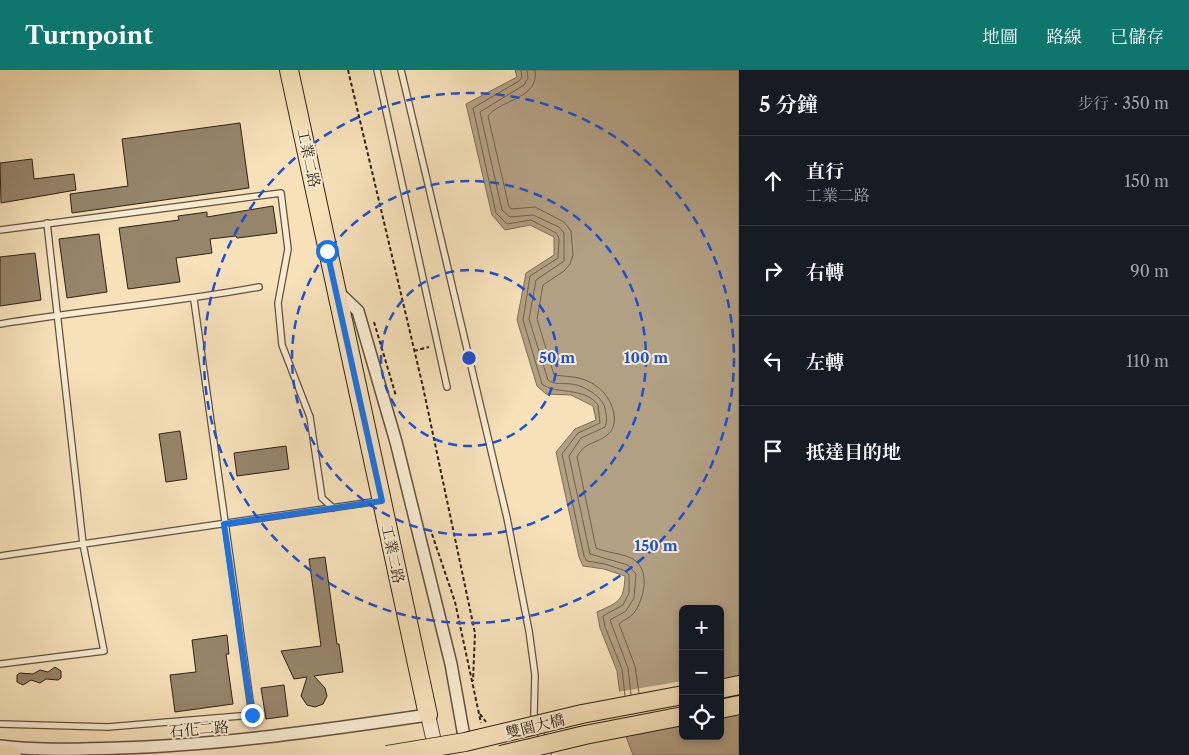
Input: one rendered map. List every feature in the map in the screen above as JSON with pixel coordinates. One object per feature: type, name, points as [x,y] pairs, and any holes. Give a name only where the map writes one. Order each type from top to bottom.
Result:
[{"type":"main road","name":"工業二路","points":[[289,70],[428,714]]},
{"type":"main road","points":[[724,687],[739,685]]},
{"type":"main road","name":"雙園大橋","points":[[388,755],[465,742],[582,714],[679,696]]},
{"type":"main road","points":[[724,708],[739,705]]},
{"type":"main road","name":"雙園大橋","points":[[501,755],[585,735],[679,717]]},
{"type":"main road","points":[[0,754],[12,755]]},
{"type":"street","points":[[336,290],[358,312],[396,442],[449,655],[465,742]]},
{"type":"street","points":[[428,714],[437,755]]},
{"type":"street","name":"石化二路","points":[[0,746],[81,749],[166,747],[293,735],[428,714]]},
{"type":"lane","points":[[377,70],[447,387]]},
{"type":"lane","points":[[401,70],[507,518],[535,675],[534,714],[548,755]]},
{"type":"lane","points":[[0,230],[281,193],[288,249],[278,303],[282,346],[310,417],[322,498],[333,508]]},
{"type":"lane","points":[[0,664],[104,651],[83,544],[47,223]]},
{"type":"lane","points":[[0,324],[58,315],[194,300],[259,287]]},
{"type":"lane","points":[[0,724],[108,727],[252,715],[194,300]]},
{"type":"lane","points":[[0,556],[382,501]]},
{"type":"path","points":[[348,70],[414,351],[475,633],[473,681]]},
{"type":"path","points":[[414,351],[439,345]]},
{"type":"water","points":[[515,70],[739,70],[739,755],[633,755],[625,734],[617,671],[600,628],[597,612],[619,600],[622,596],[625,576],[604,569],[583,566],[579,557],[556,452],[575,429],[596,420],[593,406],[571,395],[546,394],[537,386],[517,320],[526,273],[554,255],[554,237],[530,225],[505,230],[492,215],[466,104],[517,77]]},
{"type":"pier","points":[[679,682],[679,726],[623,737],[617,692]]},
{"type":"building","points":[[240,123],[249,188],[72,213],[70,194],[128,186],[122,139]]},
{"type":"building","points":[[32,159],[34,179],[74,174],[76,190],[1,203],[0,163]]},
{"type":"building","points":[[273,206],[277,233],[210,239],[212,253],[176,258],[180,282],[128,289],[119,228],[179,220],[178,216],[207,212],[207,217]]},
{"type":"building","points":[[99,234],[107,292],[67,298],[59,239]]},
{"type":"building","points":[[35,253],[41,300],[0,306],[0,257]]},
{"type":"building","points":[[180,431],[187,479],[166,482],[159,434]]},
{"type":"building","points":[[286,446],[289,469],[237,476],[234,453]]},
{"type":"building","points":[[325,557],[337,644],[339,644],[343,672],[314,676],[325,688],[327,696],[323,704],[315,707],[307,705],[301,696],[307,677],[294,679],[281,651],[321,646],[309,559]]},
{"type":"building","points":[[227,635],[229,654],[226,654],[233,704],[175,712],[170,675],[196,672],[192,640]]},
{"type":"building","points":[[55,667],[61,671],[61,678],[58,680],[46,679],[40,683],[31,680],[23,685],[17,682],[17,675],[20,673],[33,674],[40,670],[48,672]]},
{"type":"building","points":[[284,685],[288,716],[266,719],[261,688]]},
{"type":"route","points":[[252,715],[224,524],[382,501],[327,251]]}]
